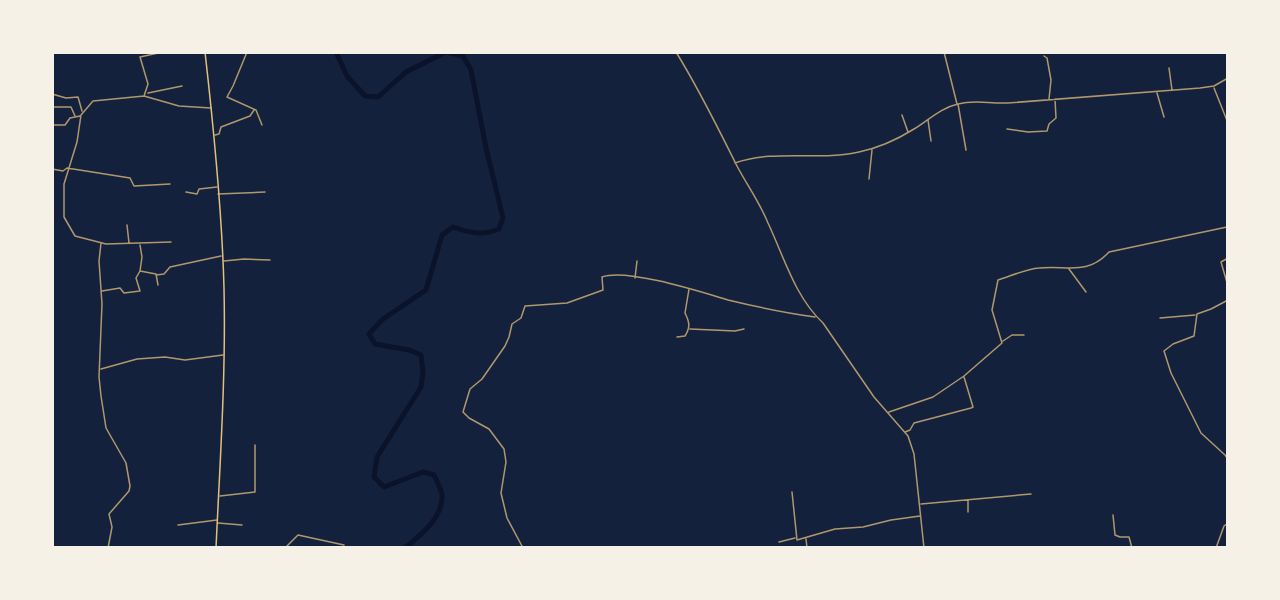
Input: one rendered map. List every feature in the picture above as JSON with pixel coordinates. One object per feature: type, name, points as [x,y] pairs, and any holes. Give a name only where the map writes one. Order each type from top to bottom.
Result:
[{"type":"main road","points":[[205,52],[214,135],[223,261],[224,355],[216,548]]},
{"type":"street","points":[[147,93],[148,84],[140,57],[163,52]]},
{"type":"street","points":[[247,52],[233,86],[226,96],[254,109],[262,125]]},
{"type":"street","points":[[676,52],[768,221],[792,278],[815,316],[823,323],[912,445],[924,548]]},
{"type":"street","points":[[944,52],[966,150]]},
{"type":"street","points":[[1044,56],[1047,58],[1050,73],[1048,99]]},
{"type":"street","points":[[1169,68],[1173,91]]},
{"type":"street","points":[[735,163],[774,157],[838,156],[873,149],[908,133],[945,108],[980,100],[1001,103],[1173,91],[1214,86],[1227,78]]},
{"type":"street","points":[[144,96],[147,93],[182,86]]},
{"type":"street","points":[[1214,86],[1227,123]]},
{"type":"street","points":[[1157,92],[1164,117]]},
{"type":"street","points":[[52,94],[66,98],[78,97],[82,112],[77,142],[67,168],[63,193],[64,217],[75,236],[100,243],[171,242]]},
{"type":"street","points":[[82,112],[93,101],[144,96],[178,106],[211,108]]},
{"type":"street","points":[[1007,129],[1028,132],[1047,130],[1049,124],[1056,118],[1055,99]]},
{"type":"street","points":[[52,107],[71,107],[75,117]]},
{"type":"street","points":[[214,135],[219,134],[221,127],[250,116],[254,109]]},
{"type":"street","points":[[902,115],[908,133]]},
{"type":"street","points":[[52,125],[66,124],[70,118],[81,116]]},
{"type":"street","points":[[928,119],[931,141]]},
{"type":"street","points":[[869,179],[873,149]]},
{"type":"street","points":[[52,169],[63,171],[67,168],[130,178],[134,186],[170,184]]},
{"type":"street","points":[[186,192],[197,194],[200,189],[218,187]]},
{"type":"street","points":[[218,194],[265,192]]},
{"type":"street","points":[[127,225],[129,244]]},
{"type":"street","points":[[1002,342],[992,310],[998,280],[1041,268],[1080,269],[1105,257],[1109,252],[1227,228]]},
{"type":"street","points":[[100,243],[99,370],[106,428],[126,463],[130,486],[129,491],[108,517],[112,527],[108,548]]},
{"type":"street","points":[[101,291],[120,288],[124,293],[140,291],[136,278],[140,271],[142,257],[140,244]]},
{"type":"street","points":[[140,271],[156,275],[164,274],[169,267],[222,256]]},
{"type":"street","points":[[223,261],[244,258],[270,260]]},
{"type":"street","points":[[1227,258],[1221,262],[1227,286]]},
{"type":"street","points":[[635,278],[637,261]]},
{"type":"street","points":[[1068,268],[1086,292]]},
{"type":"street","points":[[156,275],[158,285]]},
{"type":"street","points":[[523,548],[509,525],[501,493],[505,453],[489,429],[465,416],[463,409],[468,393],[482,379],[505,346],[512,324],[520,318],[525,306],[567,303],[603,290],[601,279],[605,276],[635,278],[689,288],[751,305],[815,316]]},
{"type":"street","points":[[677,337],[685,336],[689,329],[689,320],[685,313],[689,288]]},
{"type":"street","points":[[1160,318],[1195,315],[1227,300]]},
{"type":"street","points":[[1195,315],[1194,336],[1168,346],[1164,351],[1171,374],[1201,433],[1227,459]]},
{"type":"street","points":[[689,329],[735,331],[744,329]]},
{"type":"street","points":[[888,413],[933,397],[964,376],[1012,335],[1024,334]]},
{"type":"street","points":[[99,370],[137,359],[168,357],[184,360],[224,355]]},
{"type":"street","points":[[904,432],[910,430],[914,423],[971,408],[964,376]]},
{"type":"street","points":[[219,496],[255,492],[255,445]]},
{"type":"street","points":[[792,492],[796,538]]},
{"type":"street","points":[[920,504],[1031,494]]},
{"type":"street","points":[[968,499],[968,512]]},
{"type":"street","points":[[1113,515],[1115,535],[1129,537],[1132,548]]},
{"type":"street","points":[[779,542],[921,516]]},
{"type":"street","points":[[178,525],[217,522],[242,525]]},
{"type":"street","points":[[1216,548],[1224,526],[1227,524]]},
{"type":"street","points":[[285,548],[298,535],[344,546]]},
{"type":"street","points":[[806,538],[807,548]]},
{"type":"waterway","points":[[336,52],[347,76],[365,96],[378,97],[406,72],[446,52]]},
{"type":"waterway","points":[[405,548],[429,526],[438,513],[442,498],[440,486],[434,475],[423,472],[384,487],[374,477],[377,457],[421,387],[423,372],[421,355],[409,350],[375,344],[369,334],[383,319],[426,290],[442,235],[453,227],[476,233],[493,231],[499,229],[503,218],[486,148],[471,70],[463,56],[447,52]]}]
